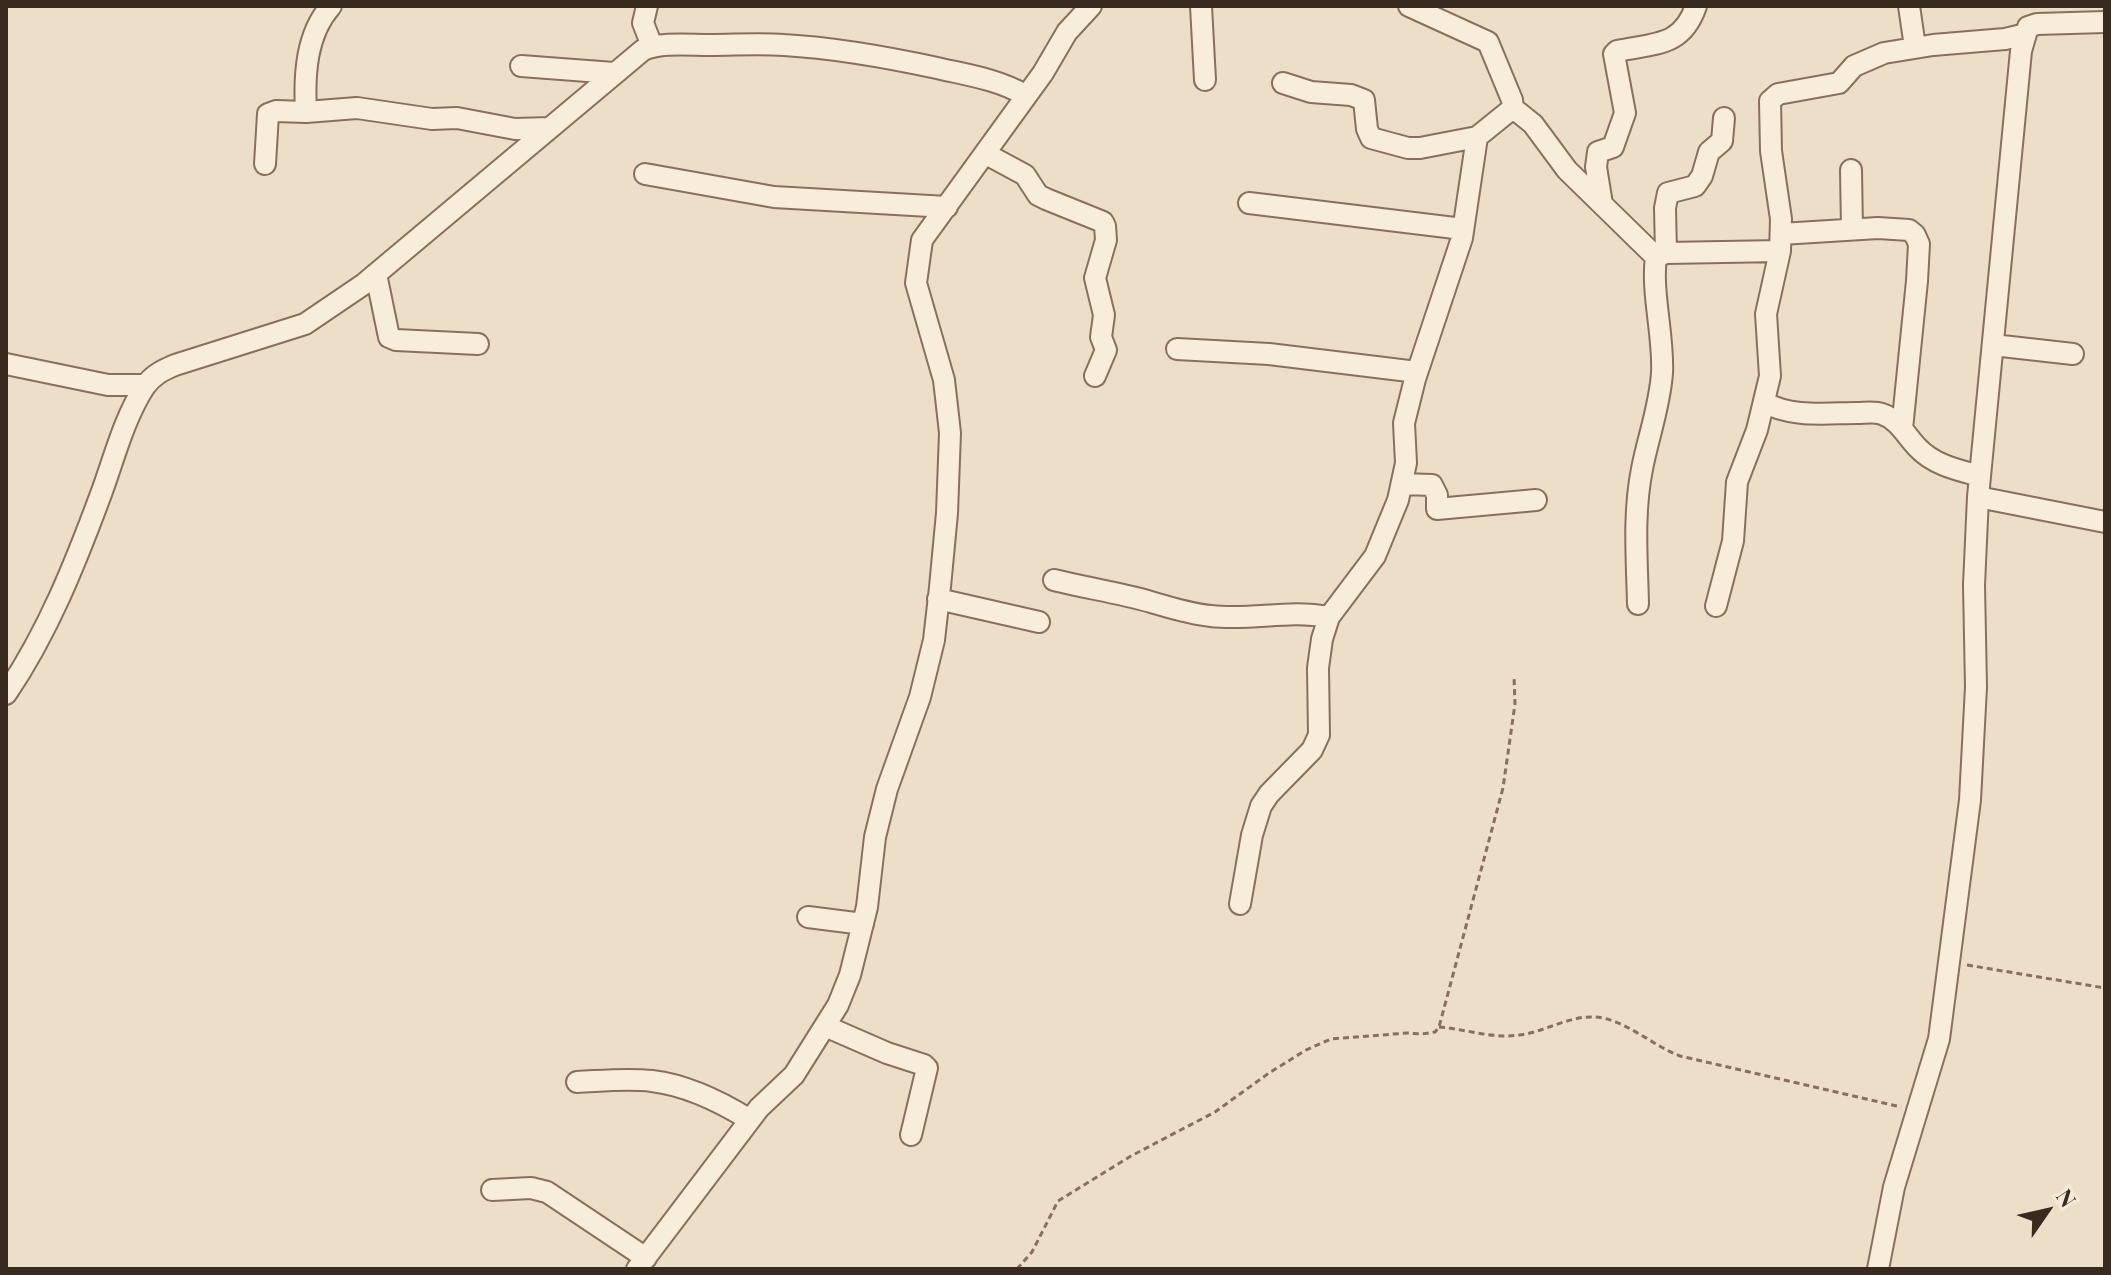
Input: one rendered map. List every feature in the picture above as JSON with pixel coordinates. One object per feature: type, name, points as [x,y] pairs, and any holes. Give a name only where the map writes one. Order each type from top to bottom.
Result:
[{"type":"street","points":[[306,112],[304,82],[308,58],[318,19],[331,6]]},
{"type":"street","points":[[647,6],[643,23],[652,46]]},
{"type":"street","points":[[492,1190],[531,1188],[547,1192],[642,1263],[750,1120],[794,1075],[825,1026],[850,975],[863,924],[875,837],[887,789],[920,697],[934,640],[947,513],[950,433],[944,380],[916,283],[922,240],[1043,73],[1067,32],[1091,6]]},
{"type":"street","points":[[1201,6],[1205,80]]},
{"type":"street","points":[[1409,6],[1488,42],[1513,108],[1529,120],[1567,170],[1661,255],[1780,243],[1852,229],[1909,230],[1919,244],[1902,429]]},
{"type":"street","points":[[1602,204],[1596,167],[1598,152],[1613,147],[1617,142],[1625,113],[1614,54],[1679,35],[1692,19],[1696,6]]},
{"type":"street","points":[[1909,6],[1915,47]]},
{"type":"street","points":[[1878,1269],[1894,1187],[1939,1039],[1970,800],[1976,687],[1974,585],[1978,497],[2021,51],[2028,27],[2037,24],[2105,22]]},
{"type":"street","points":[[1716,606],[1736,528],[1737,482],[1757,430],[1770,376],[1767,301],[1780,243],[1779,200],[1771,151],[1771,100],[1778,94],[1830,87],[1845,79],[1854,66],[1866,59],[1915,47],[2005,39],[2026,34]]},
{"type":"street","points":[[6,694],[50,620],[146,385],[160,371],[186,360],[305,324],[376,274],[634,56],[652,46],[784,45],[828,48],[977,76],[1025,95]]},
{"type":"street","points":[[521,66],[614,73]]},
{"type":"street","points":[[1283,83],[1311,92],[1351,95],[1364,100],[1371,138],[1408,148],[1477,137],[1513,108]]},
{"type":"street","points":[[265,164],[268,114],[276,111],[357,108],[432,119],[457,118],[515,129],[550,128]]},
{"type":"street","points":[[1638,604],[1636,538],[1639,491],[1662,377],[1656,278],[1665,208],[1668,193],[1687,189],[1699,182],[1709,152],[1722,141],[1724,118]]},
{"type":"street","points":[[1240,904],[1252,835],[1261,806],[1312,750],[1319,735],[1318,668],[1329,617],[1375,556],[1402,484],[1406,463],[1404,423],[1417,372],[1448,284],[1463,229],[1477,137]]},
{"type":"street","points":[[986,154],[1025,175],[1038,195],[1103,222],[1105,226],[1106,240],[1095,278],[1104,315],[1101,337],[1106,350],[1095,376]]},
{"type":"street","points":[[1851,170],[1852,229]]},
{"type":"street","points":[[645,174],[774,197],[947,207]]},
{"type":"street","points":[[1249,203],[1463,229]]},
{"type":"street","points":[[376,274],[389,337],[396,340],[478,344]]},
{"type":"street","points":[[1993,345],[2073,354]]},
{"type":"street","points":[[1177,349],[1269,354],[1417,372]]},
{"type":"street","points":[[6,364],[108,385],[146,385]]},
{"type":"street","points":[[1764,402],[1793,412],[1883,414],[1934,461],[1980,476]]},
{"type":"street","points":[[1402,484],[1432,485],[1437,495],[1437,509],[1536,500]]},
{"type":"street","points":[[1978,497],[2105,522]]},
{"type":"street","points":[[1054,580],[1152,602],[1176,611],[1211,616],[1260,616],[1289,612],[1329,617]]},
{"type":"street","points":[[938,599],[1039,622]]},
{"type":"street","points":[[808,917],[863,924]]},
{"type":"street","points":[[825,1026],[927,1068],[911,1135]]},
{"type":"street","points":[[577,1082],[651,1081],[674,1086],[696,1093],[750,1120]]},
{"type":"path","points":[[1017,1269],[1032,1252],[1058,1201],[1131,1156],[1215,1112],[1306,1050],[1331,1039],[1435,1032],[1439,1027],[1503,788],[1515,704],[1514,677]]},
{"type":"path","points":[[1949,963],[2105,988]]},
{"type":"path","points":[[1439,1027],[1514,1036],[1570,1019],[1600,1017],[1614,1021],[1659,1048],[1680,1056],[1917,1110]]}]
